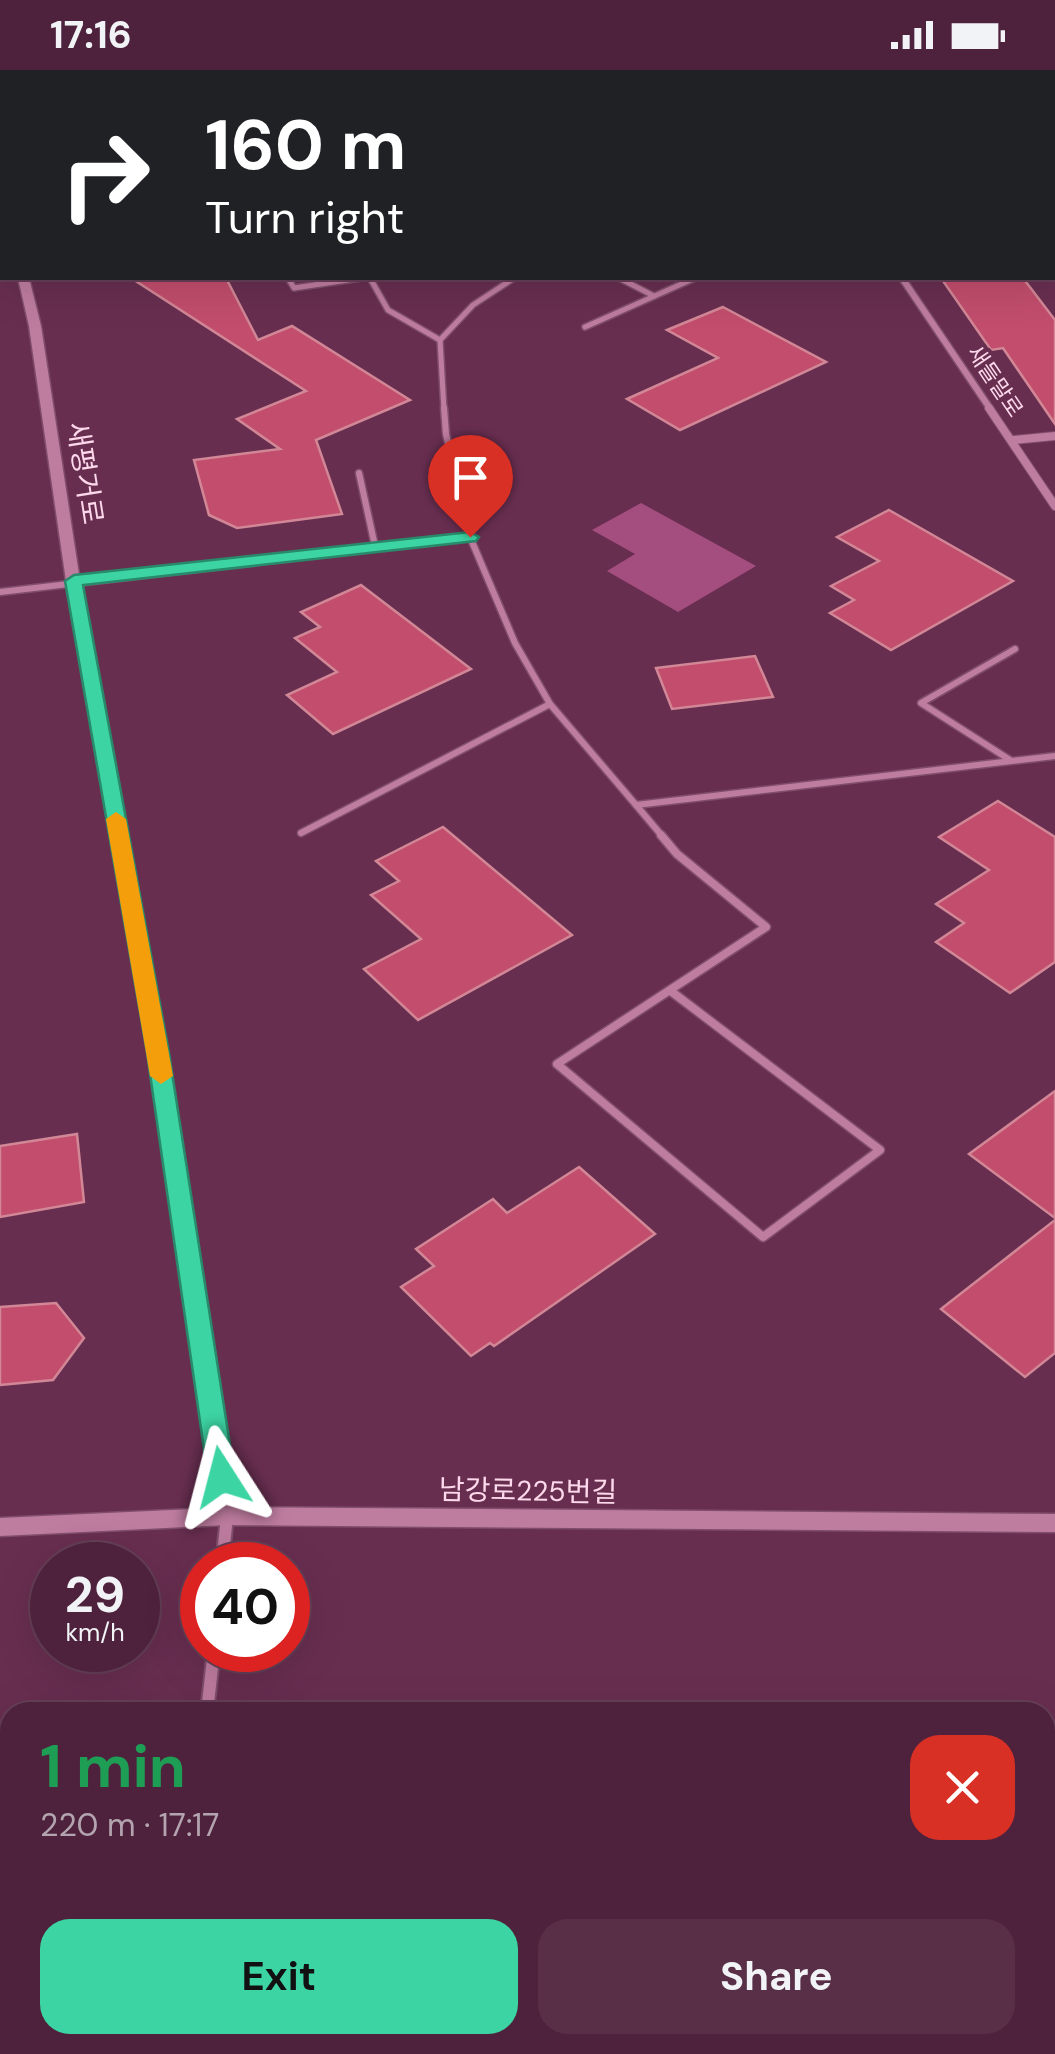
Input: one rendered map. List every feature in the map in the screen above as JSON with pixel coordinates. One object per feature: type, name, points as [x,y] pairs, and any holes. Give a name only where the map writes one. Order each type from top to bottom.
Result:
[{"type":"street","name":"새평거로","points":[[23,280],[35,326],[74,581],[158,1053],[228,1516],[225,1542]]},
{"type":"street","name":"새들말로","points":[[903,280],[1055,506]]},
{"type":"street","points":[[1014,440],[1055,436]]},
{"type":"street","name":"남강로225번길","points":[[0,1527],[228,1516],[1055,1523]]},
{"type":"street","points":[[209,1702],[212,1672]]},
{"type":"lane","points":[[289,280],[294,288],[347,280]]},
{"type":"lane","points":[[371,280],[388,310],[440,340]]},
{"type":"lane","points":[[511,280],[473,305],[440,340],[446,434],[470,537],[515,644],[550,704],[677,854],[766,927],[557,1064],[763,1238],[880,1150],[672,992]]},
{"type":"lane","points":[[623,280],[654,296]]},
{"type":"lane","points":[[584,327],[690,280]]},
{"type":"lane","points":[[359,473],[375,546]]},
{"type":"lane","points":[[0,592],[470,537]]},
{"type":"lane","points":[[1010,760],[920,702],[1015,650]]},
{"type":"lane","points":[[301,833],[550,704]]},
{"type":"lane","points":[[636,806],[1055,756]]},
{"type":"shaded area","points":[[641,503],[756,566],[678,612],[607,571],[635,554],[592,530]]},
{"type":"building","points":[[134,280],[227,280],[258,340],[292,326],[410,400],[316,440],[342,514],[237,528],[209,515],[194,460],[280,449],[237,419],[306,391]]},
{"type":"building","points":[[942,280],[1025,280],[1055,320],[1055,424],[1003,348],[991,350]]},
{"type":"building","points":[[723,307],[826,362],[680,430],[627,399],[718,358],[667,330]]},
{"type":"building","points":[[889,510],[1013,581],[891,650],[830,613],[854,600],[831,586],[879,561],[837,537]]},
{"type":"building","points":[[361,585],[471,669],[333,734],[287,695],[337,672],[295,638],[320,627],[301,612]]},
{"type":"building","points":[[755,656],[773,697],[672,709],[656,668]]},
{"type":"building","points":[[998,801],[1055,837],[1055,962],[1010,993],[936,942],[964,923],[936,904],[989,870],[939,837]]},
{"type":"building","points":[[443,827],[572,935],[418,1020],[364,969],[421,939],[371,895],[399,881],[376,861]]},
{"type":"building","points":[[1055,1091],[1055,1218],[969,1154]]},
{"type":"building","points":[[77,1134],[84,1202],[0,1217],[0,1146]]},
{"type":"building","points":[[579,1167],[655,1234],[494,1346],[490,1343],[471,1356],[401,1287],[434,1266],[416,1249],[493,1199],[507,1213]]},
{"type":"building","points":[[1055,1220],[1055,1353],[1025,1377],[941,1309]]},
{"type":"building","points":[[56,1303],[84,1338],[53,1380],[0,1385],[0,1307]]},
{"type":"slow traffic","points":[[116,819],[161,1076]]},
{"type":"route","points":[[222,1477],[158,1053],[74,581],[470,537]]}]
